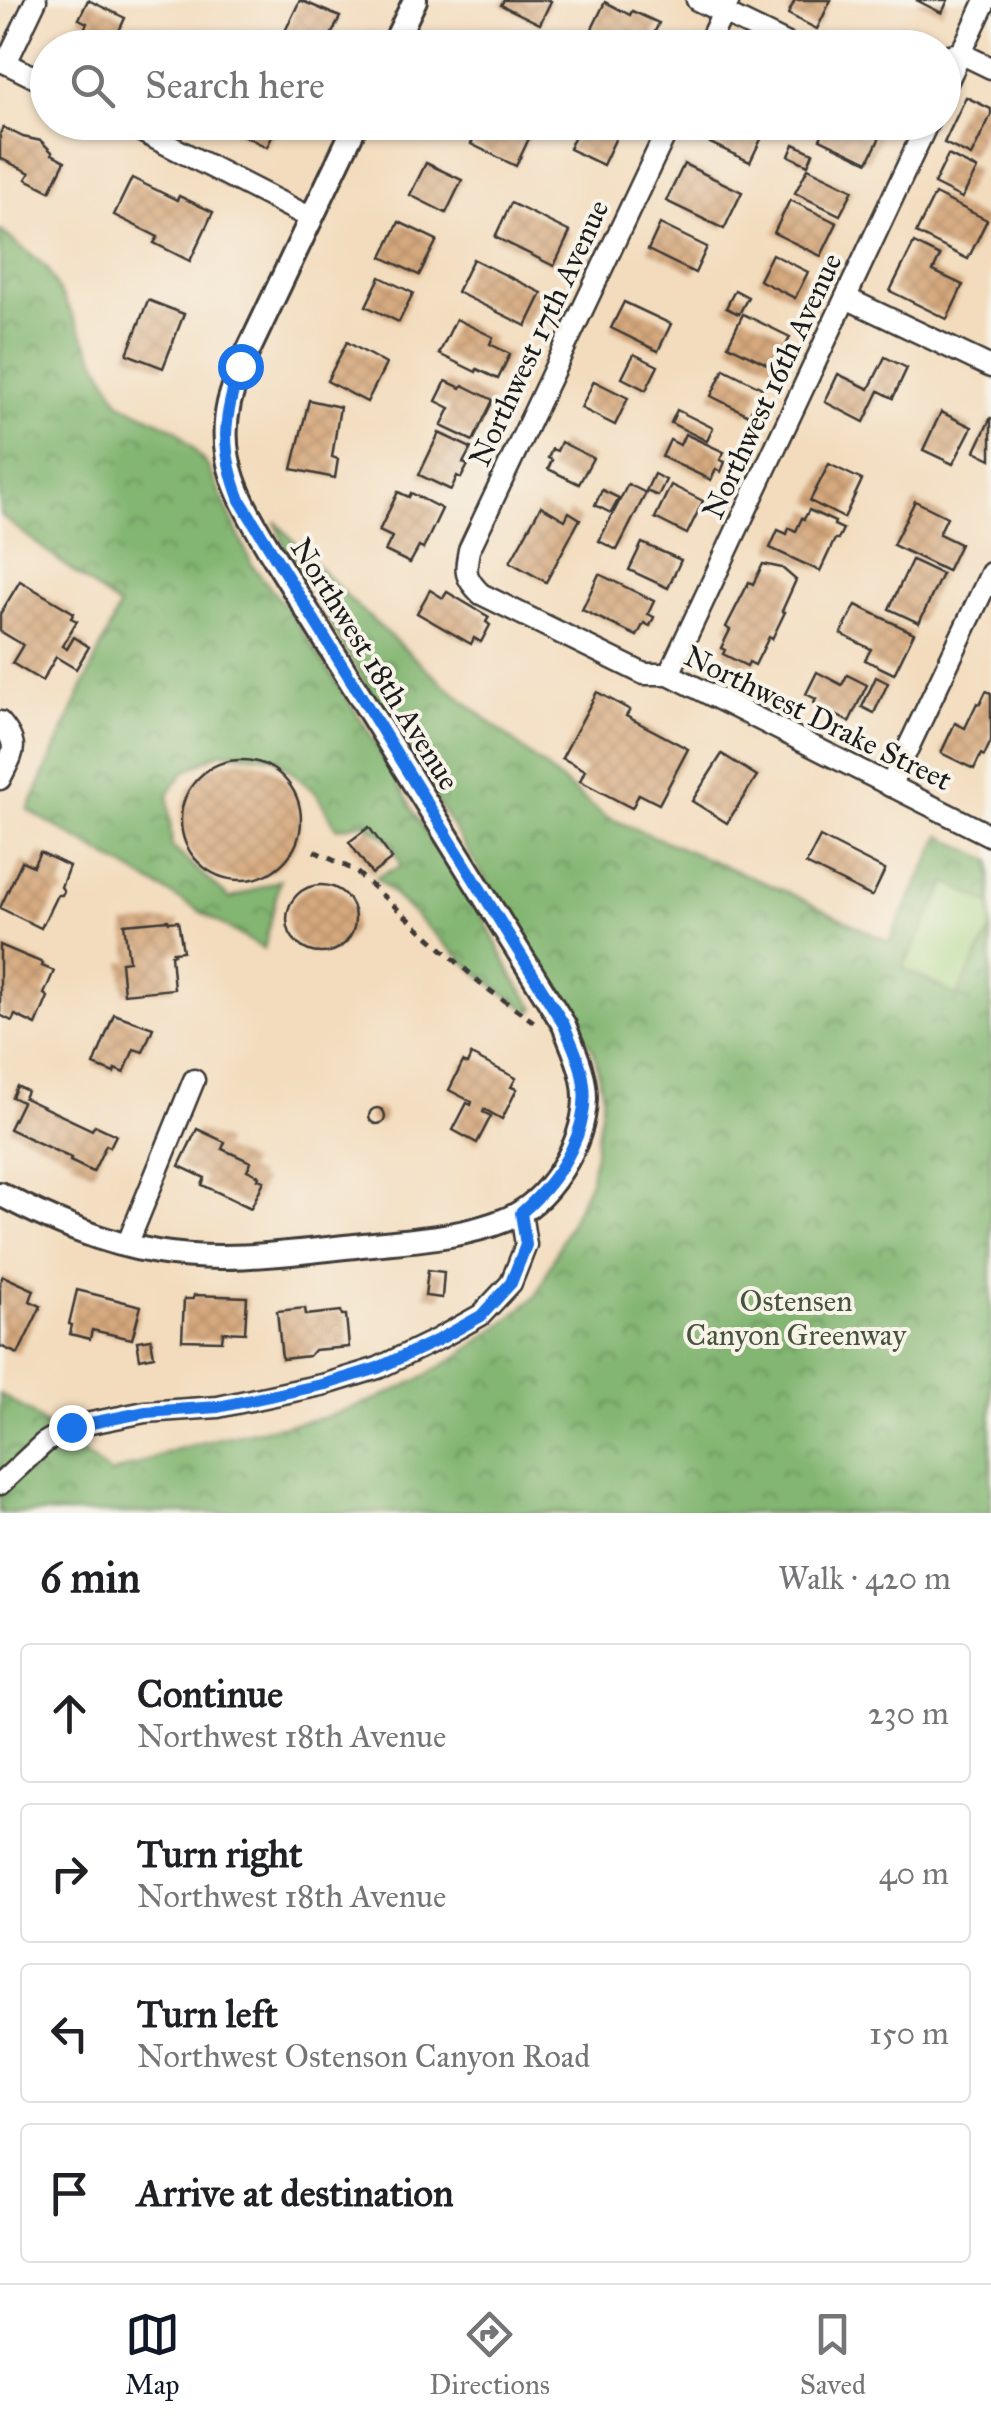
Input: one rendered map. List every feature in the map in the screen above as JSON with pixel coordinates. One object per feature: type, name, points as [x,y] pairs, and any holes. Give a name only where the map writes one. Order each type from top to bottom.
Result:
[{"type":"street","points":[[30,75],[3,61],[36,0]]},
{"type":"street","points":[[401,30],[415,0]]},
{"type":"street","points":[[697,0],[726,6],[766,30]]},
{"type":"street","points":[[961,40],[986,0]]},
{"type":"street","points":[[715,30],[726,6]]},
{"type":"street","points":[[961,57],[991,68]]},
{"type":"street","points":[[159,140],[311,218]]},
{"type":"street","name":"Northwest 18th Avenue","points":[[348,140],[240,366],[228,406],[226,449],[240,500],[488,899],[564,1025],[574,1049],[582,1070],[585,1098],[580,1129],[553,1181],[521,1213]]},
{"type":"street","name":"Northwest 17th Avenue","points":[[466,570],[470,550],[663,140]]},
{"type":"street","name":"Northwest 16th Avenue","points":[[669,674],[920,140]]},
{"type":"street","points":[[846,298],[991,367]]},
{"type":"street","name":"Northwest Drake Street","points":[[466,570],[470,582],[482,594],[644,674],[669,674],[991,836]]},
{"type":"street","points":[[890,786],[991,573]]},
{"type":"street","points":[[0,779],[12,753],[6,730]]},
{"type":"street","points":[[127,1246],[194,1080]]},
{"type":"street","points":[[0,1194],[48,1219],[127,1246],[183,1256],[289,1254],[474,1230],[521,1213],[526,1245],[511,1283],[481,1316],[378,1368],[326,1384],[218,1407],[146,1412],[71,1427],[44,1444],[0,1484]]},
{"type":"path","points":[[314,852],[354,870],[485,987],[574,1049]]},
{"type":"green space","points":[[0,230],[46,267],[120,403],[177,430],[208,467],[252,565],[290,613],[365,725],[424,830],[482,915],[514,979],[535,1008],[531,1012],[469,966],[376,877],[401,866],[391,842],[365,823],[337,828],[316,793],[274,757],[221,752],[184,772],[168,794],[172,847],[230,899],[280,880],[264,949],[28,810],[119,607],[0,515]]},
{"type":"green space","name":"Ostensen Canyon Greenway","points":[[275,521],[349,599],[440,681],[604,816],[787,892],[889,942],[941,836],[991,861],[991,1513],[0,1513],[0,1493],[60,1437],[111,1474],[174,1450],[326,1417],[418,1380],[460,1355],[536,1296],[591,1178],[603,1096],[594,1051],[376,702],[283,543]]},
{"type":"green space","points":[[947,882],[991,905],[991,930],[957,996],[903,968]]},
{"type":"green space","points":[[0,1394],[54,1432],[0,1478]]},
{"type":"building","points":[[88,0],[125,18],[119,30],[84,30],[87,23],[79,19]]},
{"type":"building","points":[[300,0],[340,17],[334,30],[286,30]]},
{"type":"building","points":[[504,0],[551,1],[540,24],[501,5]]},
{"type":"building","points":[[795,0],[831,0],[817,29],[788,14]]},
{"type":"building","points":[[916,0],[948,0],[942,13]]},
{"type":"building","points":[[605,2],[630,15],[632,11],[659,23],[656,30],[591,30]]},
{"type":"building","points":[[966,97],[991,109],[971,156],[944,143],[961,140],[961,107]]},
{"type":"building","points":[[3,127],[41,141],[65,161],[50,191],[26,179],[30,173],[0,158]]},
{"type":"building","points":[[473,140],[528,140],[516,166],[471,144]]},
{"type":"building","points":[[573,140],[615,140],[603,165],[569,149]]},
{"type":"building","points":[[711,140],[761,140],[750,162],[710,143]]},
{"type":"building","points":[[822,140],[879,140],[868,162]]},
{"type":"building","points":[[794,144],[813,153],[808,165],[789,156]]},
{"type":"building","points":[[948,155],[977,169],[962,198],[934,184]]},
{"type":"building","points":[[426,163],[462,180],[446,213],[410,195]]},
{"type":"building","points":[[684,164],[742,192],[724,229],[666,201]]},
{"type":"building","points":[[808,168],[853,190],[840,215],[795,193]]},
{"type":"building","points":[[132,178],[213,212],[190,261],[154,243],[158,237],[114,215]]},
{"type":"building","points":[[935,194],[987,220],[968,259],[916,233]]},
{"type":"building","points":[[790,200],[837,223],[821,256],[774,233]]},
{"type":"building","points":[[511,203],[570,232],[554,266],[495,237]]},
{"type":"building","points":[[399,222],[437,240],[419,275],[382,257]]},
{"type":"building","points":[[660,224],[707,247],[695,273],[648,250]]},
{"type":"building","points":[[914,243],[940,256],[933,271],[963,285],[947,319],[890,291]]},
{"type":"building","points":[[772,254],[808,272],[795,298],[759,280]]},
{"type":"building","points":[[473,259],[542,293],[526,326],[457,292]]},
{"type":"building","points":[[380,277],[413,293],[399,322],[366,306]]},
{"type":"building","points":[[735,290],[748,297],[739,314],[726,308]]},
{"type":"building","points":[[148,300],[184,314],[163,368],[127,354]]},
{"type":"building","points":[[624,302],[671,324],[658,351],[611,328]]},
{"type":"building","points":[[743,314],[790,337],[775,368],[728,345]]},
{"type":"building","points":[[456,319],[493,337],[490,344],[510,354],[498,379],[439,354]]},
{"type":"building","points":[[347,342],[386,364],[367,402],[327,381]]},
{"type":"building","points":[[634,354],[658,366],[646,390],[622,378]]},
{"type":"building","points":[[885,357],[907,368],[893,398],[879,391],[864,422],[825,402],[838,374],[869,389]]},
{"type":"building","points":[[724,369],[762,388],[749,415],[711,396]]},
{"type":"building","points":[[446,381],[493,400],[473,441],[441,426],[450,408],[436,401]]},
{"type":"building","points":[[594,381],[628,398],[615,425],[581,408]]},
{"type":"building","points":[[309,400],[340,407],[332,457],[338,459],[335,478],[292,469]]},
{"type":"building","points":[[677,410],[713,428],[707,441],[671,423]]},
{"type":"building","points":[[941,412],[972,427],[953,464],[923,450]]},
{"type":"building","points":[[991,417],[991,459],[975,451]]},
{"type":"building","points":[[439,433],[471,448],[463,463],[468,465],[451,490],[419,475]]},
{"type":"building","points":[[685,434],[724,452],[721,472],[716,469],[711,480],[662,457],[670,440],[680,445]]},
{"type":"building","points":[[561,442],[593,458],[579,484],[548,469],[552,449],[557,451]]},
{"type":"building","points":[[829,464],[862,480],[844,518],[810,501]]},
{"type":"building","points":[[654,474],[666,480],[658,496],[646,491]]},
{"type":"building","points":[[628,484],[646,493],[617,550],[599,541]]},
{"type":"building","points":[[671,485],[703,501],[687,534],[655,518]]},
{"type":"building","points":[[602,490],[619,498],[611,513],[595,505]]},
{"type":"building","points":[[398,492],[409,497],[411,493],[442,509],[423,549],[419,547],[410,563],[385,551],[392,537],[379,531]]},
{"type":"building","points":[[915,501],[947,517],[939,534],[960,544],[947,571],[893,545]]},
{"type":"building","points":[[541,506],[565,520],[569,512],[580,519],[546,582],[510,562]]},
{"type":"building","points":[[809,510],[843,529],[820,571],[770,548],[778,530],[787,534],[789,528],[796,531]]},
{"type":"building","points":[[642,543],[681,560],[668,588],[629,570]]},
{"type":"building","points":[[912,560],[942,574],[919,623],[889,609]]},
{"type":"building","points":[[763,564],[782,568],[796,580],[772,639],[769,637],[755,665],[749,662],[747,666],[723,654],[725,650],[721,648],[730,630],[726,627]]},
{"type":"building","points":[[599,574],[654,601],[648,614],[654,617],[650,626],[644,623],[637,636],[582,610]]},
{"type":"building","points":[[20,581],[74,613],[71,618],[77,621],[62,646],[67,649],[74,637],[89,647],[76,669],[56,657],[42,681],[12,663],[23,645],[0,631],[0,614]]},
{"type":"building","points":[[430,590],[443,598],[447,592],[489,617],[486,622],[490,625],[481,642],[474,638],[471,644],[417,613]]},
{"type":"building","points":[[856,605],[914,633],[894,674],[865,660],[871,649],[841,634]]},
{"type":"building","points":[[817,672],[842,685],[847,675],[867,685],[849,722],[814,703],[816,699],[806,694]]},
{"type":"building","points":[[876,677],[888,683],[874,713],[862,707]]},
{"type":"building","points":[[986,691],[991,693],[991,741],[974,769],[941,753],[955,723],[965,728]]},
{"type":"building","points":[[597,692],[630,710],[626,716],[688,749],[659,804],[639,794],[632,808],[580,781],[585,770],[562,758]]},
{"type":"building","points":[[722,754],[757,776],[727,823],[692,801]]},
{"type":"building","points":[[241,760],[264,764],[284,777],[297,797],[301,820],[297,843],[284,863],[264,876],[241,880],[218,876],[198,863],[185,843],[181,820],[185,797],[198,777],[218,764]]},
{"type":"building","points":[[369,827],[392,859],[372,874],[349,842]]},
{"type":"building","points":[[820,837],[885,870],[873,895],[806,864]]},
{"type":"building","points":[[40,852],[69,866],[61,887],[64,891],[57,895],[41,928],[0,908],[22,861],[33,866]]},
{"type":"building","points":[[321,885],[334,887],[345,895],[353,906],[353,932],[345,943],[334,951],[321,953],[308,951],[297,943],[289,932],[287,919],[289,906],[297,895],[308,887]]},
{"type":"building","points":[[178,921],[183,951],[171,955],[174,989],[124,994],[121,962],[129,961],[124,924]]},
{"type":"building","points":[[0,945],[54,971],[36,1025],[15,1015],[12,1021],[0,1015]]},
{"type":"building","points":[[114,1014],[153,1028],[143,1052],[134,1049],[124,1073],[94,1065]]},
{"type":"building","points":[[471,1055],[516,1078],[511,1087],[517,1089],[502,1119],[484,1109],[491,1116],[477,1143],[453,1130],[467,1103],[472,1102],[449,1090],[463,1062],[467,1064]]},
{"type":"building","points":[[17,1086],[27,1091],[24,1098],[92,1130],[95,1125],[116,1135],[110,1147],[106,1145],[93,1172],[9,1129],[22,1102],[12,1097]]},
{"type":"building","points":[[377,1108],[385,1116],[377,1124],[369,1116]]},
{"type":"building","points":[[197,1129],[225,1142],[222,1149],[251,1162],[247,1170],[264,1181],[251,1208],[202,1185],[205,1178],[179,1166]]},
{"type":"building","points":[[428,1270],[444,1272],[442,1298],[425,1296]]},
{"type":"building","points":[[3,1276],[34,1290],[30,1301],[41,1306],[18,1354],[0,1346]]},
{"type":"building","points":[[77,1290],[141,1306],[132,1339],[92,1330],[90,1339],[70,1334]]},
{"type":"building","points":[[194,1295],[247,1297],[245,1333],[223,1332],[222,1341],[182,1340],[184,1299],[193,1299]]},
{"type":"building","points":[[305,1308],[306,1315],[341,1311],[346,1315],[349,1347],[314,1350],[309,1356],[282,1359],[277,1311]]},
{"type":"building","points":[[151,1339],[154,1356],[140,1359],[137,1341]]},
{"type":"route","points":[[71,1427],[146,1412],[218,1407],[326,1384],[378,1368],[481,1316],[511,1283],[526,1245],[521,1213],[553,1181],[573,1148],[585,1098],[582,1070],[564,1025],[240,500],[226,449],[228,406],[240,366]]}]
